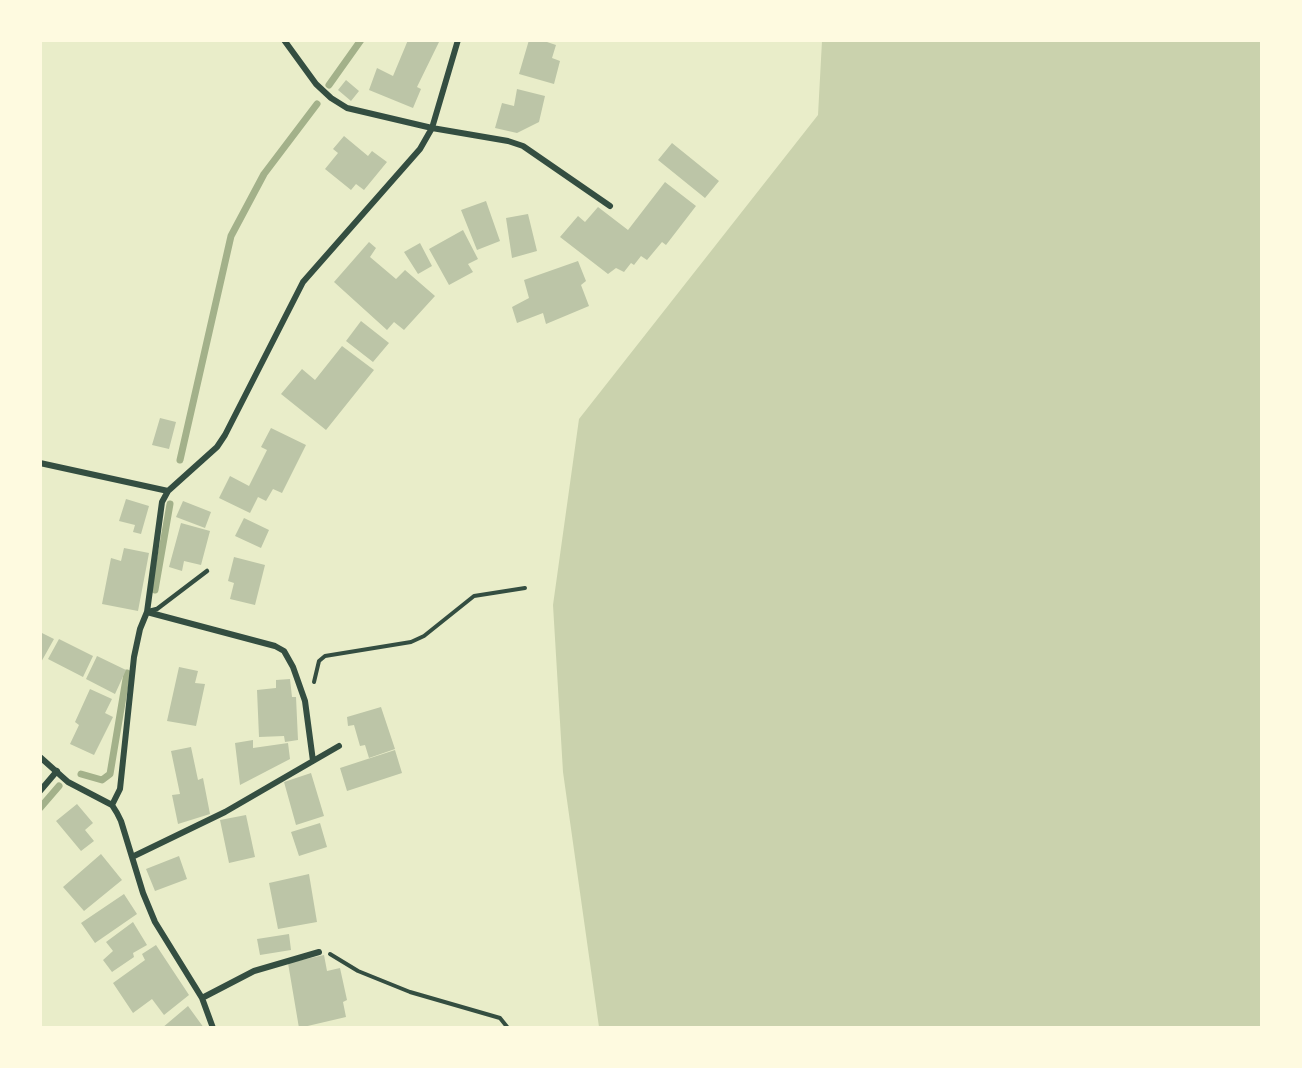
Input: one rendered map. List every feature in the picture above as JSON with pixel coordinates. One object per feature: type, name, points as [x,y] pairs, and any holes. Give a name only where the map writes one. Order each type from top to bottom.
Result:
[{"type":"street","points":[[284,40],[316,84],[331,98],[347,108],[523,146],[610,206]]},
{"type":"street","points":[[112,806],[120,789],[134,657],[140,629],[147,612],[162,502],[168,491],[217,447],[225,435],[303,282],[420,149],[432,128],[458,40]]},
{"type":"street","points":[[40,463],[168,491]]},
{"type":"street","points":[[147,612],[275,646],[284,651],[293,667],[304,701],[313,761]]},
{"type":"street","points":[[132,857],[225,812],[339,747]]},
{"type":"street","points":[[40,757],[68,782],[112,806],[121,821],[143,893],[155,922],[202,998],[213,1028]]},
{"type":"street","points":[[40,791],[57,771]]},
{"type":"street","points":[[202,998],[254,971],[319,952]]},
{"type":"lane","points":[[147,612],[157,609],[207,571]]},
{"type":"path","points":[[304,701],[311,692],[319,661],[325,656],[411,642],[424,636],[474,596],[525,588]]},
{"type":"path","points":[[319,952],[325,951],[358,971],[410,992],[500,1018],[508,1028]]},
{"type":"green space","points":[[822,41],[1261,41],[1261,1027],[599,1027],[563,772],[553,605],[579,419],[818,115]]},
{"type":"building","points":[[408,40],[439,42],[417,87],[421,89],[413,108],[369,90],[377,68],[393,76]]},
{"type":"building","points":[[529,40],[541,40],[556,45],[552,58],[560,61],[554,84],[519,74]]},
{"type":"building","points":[[346,80],[359,91],[351,101],[338,90]]},
{"type":"building","points":[[517,89],[545,96],[539,122],[517,133],[495,128],[502,103],[514,106]]},
{"type":"building","points":[[344,136],[368,156],[372,151],[387,162],[364,190],[356,184],[351,190],[325,169],[338,153],[333,149]]},
{"type":"building","points":[[672,143],[719,181],[705,198],[658,160]]},
{"type":"building","points":[[665,182],[696,206],[666,245],[662,242],[647,260],[641,256],[624,272],[616,268],[608,274],[560,237],[578,216],[585,222],[598,207],[628,230]]},
{"type":"building","points":[[486,201],[500,241],[477,250],[461,210]]},
{"type":"building","points":[[528,214],[537,251],[512,258],[506,218]]},
{"type":"building","points":[[463,230],[478,259],[468,264],[473,272],[449,285],[429,249]]},
{"type":"building","points":[[369,242],[376,248],[370,257],[396,279],[405,270],[435,296],[404,330],[394,322],[387,330],[334,282]]},
{"type":"building","points":[[420,243],[432,266],[418,274],[404,252]]},
{"type":"building","points":[[578,261],[586,281],[581,285],[589,306],[546,324],[543,313],[517,323],[512,307],[529,298],[524,280]]},
{"type":"building","points":[[361,321],[389,343],[373,362],[346,341]]},
{"type":"building","points":[[342,346],[374,370],[326,430],[281,394],[302,369],[315,380]]},
{"type":"building","points":[[160,418],[176,422],[169,449],[152,445]]},
{"type":"building","points":[[271,428],[306,445],[282,493],[273,489],[266,501],[258,497],[250,513],[219,498],[230,476],[249,486],[267,450],[261,447]]},
{"type":"building","points":[[126,499],[149,506],[141,534],[133,532],[135,525],[119,521]]},
{"type":"building","points":[[183,501],[211,512],[205,528],[176,517]]},
{"type":"building","points":[[244,518],[269,530],[261,548],[235,536]]},
{"type":"building","points":[[181,523],[210,531],[201,565],[184,561],[182,571],[169,567]]},
{"type":"building","points":[[124,548],[149,553],[138,611],[102,604],[111,558],[121,561]]},
{"type":"building","points":[[234,557],[265,565],[255,605],[230,599],[234,583],[228,581]]},
{"type":"building","points":[[40,632],[54,639],[40,664]]},
{"type":"building","points":[[59,639],[93,656],[83,677],[48,659]]},
{"type":"building","points":[[97,656],[126,670],[115,694],[86,679]]},
{"type":"building","points":[[179,667],[198,671],[195,683],[205,684],[196,726],[167,721]]},
{"type":"building","points":[[290,679],[292,697],[296,697],[298,740],[285,742],[284,736],[259,737],[257,690],[276,688],[276,680]]},
{"type":"building","points":[[90,689],[112,699],[105,713],[113,717],[94,755],[70,744],[79,725],[75,722]]},
{"type":"building","points":[[381,707],[395,749],[369,758],[365,745],[360,746],[354,725],[348,726],[347,717]]},
{"type":"building","points":[[253,740],[253,748],[288,743],[290,759],[240,785],[235,743]]},
{"type":"building","points":[[191,747],[198,780],[203,778],[210,814],[178,824],[172,795],[180,794],[171,751]]},
{"type":"building","points":[[395,750],[402,773],[347,791],[340,768]]},
{"type":"building","points":[[311,773],[324,816],[296,825],[284,782]]},
{"type":"building","points":[[77,804],[93,823],[85,830],[94,841],[81,851],[56,821]]},
{"type":"building","points":[[246,815],[255,857],[229,863],[220,820]]},
{"type":"building","points":[[320,823],[327,847],[299,856],[291,832]]},
{"type":"building","points":[[101,854],[122,880],[84,911],[63,887]]},
{"type":"building","points":[[179,856],[187,879],[155,891],[146,869]]},
{"type":"building","points":[[309,874],[317,922],[278,929],[269,883]]},
{"type":"building","points":[[124,894],[137,914],[95,943],[81,923]]},
{"type":"building","points":[[133,922],[147,945],[133,953],[134,957],[112,972],[103,960],[113,951],[106,942]]},
{"type":"building","points":[[289,934],[291,950],[260,955],[257,939]]},
{"type":"building","points":[[156,945],[189,995],[164,1015],[152,999],[133,1013],[113,983],[145,960],[142,954]]},
{"type":"building","points":[[324,955],[327,971],[340,968],[347,1000],[343,1002],[346,1017],[299,1028],[288,963]]},
{"type":"building","points":[[188,1006],[204,1028],[162,1028]]},
{"type":"waterway","points":[[329,85],[361,40]]},
{"type":"waterway","points":[[180,460],[231,236],[264,174],[317,104]]},
{"type":"waterway","points":[[155,590],[170,504]]},
{"type":"waterway","points":[[81,774],[102,780],[110,774],[127,673]]},
{"type":"waterway","points":[[40,808],[59,786]]}]
